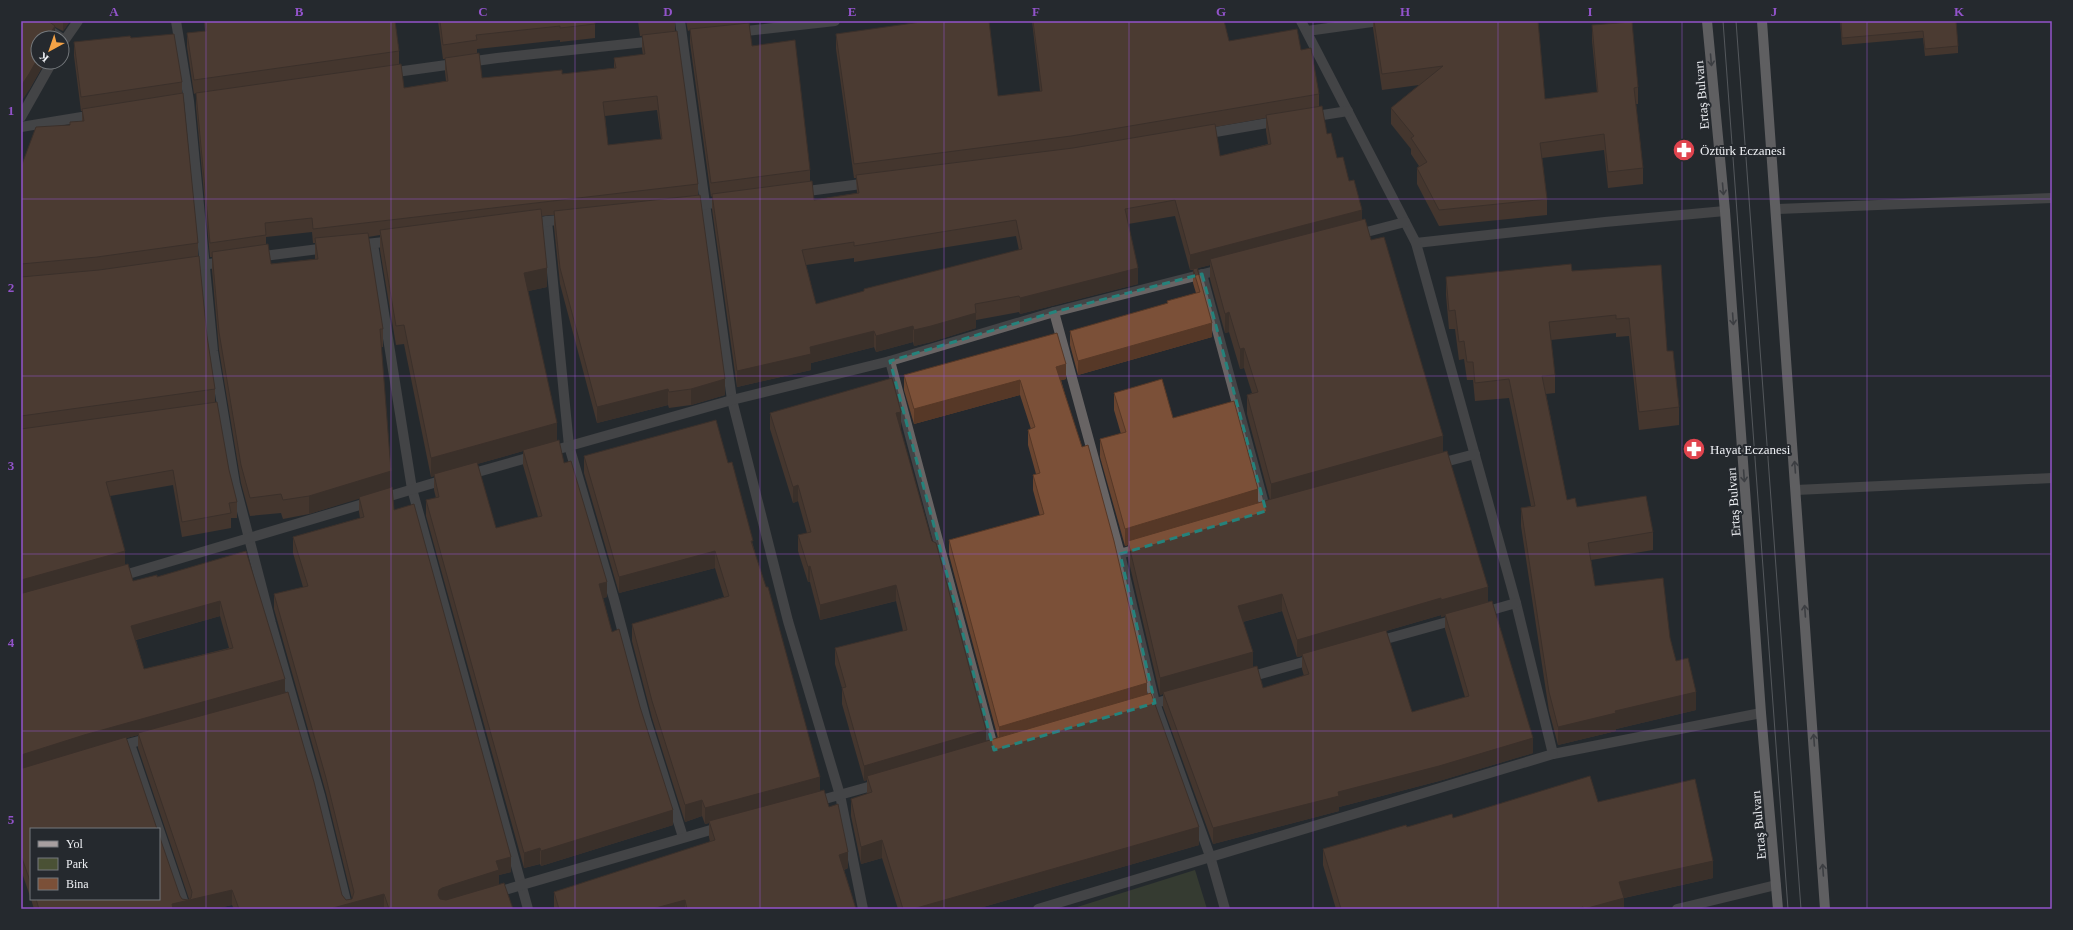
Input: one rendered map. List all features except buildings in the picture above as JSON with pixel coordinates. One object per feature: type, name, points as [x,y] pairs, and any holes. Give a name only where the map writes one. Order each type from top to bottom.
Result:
[{"type":"main road","name":"Ertaş Bulvarı","points":[[1707,21],[1725,211],[1761,713],[1778,909]]},
{"type":"main road","points":[[1762,21],[1825,909]]},
{"type":"street","points":[[35,21],[48,30]]},
{"type":"street","points":[[70,30],[78,21]]},
{"type":"street","points":[[176,21],[189,101],[219,411],[235,484],[289,700],[320,795],[348,909]]},
{"type":"street","points":[[680,21],[678,38],[704,204],[732,400],[788,621],[840,795],[864,909]]},
{"type":"street","points":[[729,33],[836,21]]},
{"type":"street","points":[[1301,21],[1416,244],[1516,603],[1553,754]]},
{"type":"street","points":[[1306,31],[1379,21]]},
{"type":"street","points":[[378,74],[497,58],[678,38]]},
{"type":"street","points":[[21,117],[47,70]]},
{"type":"street","points":[[1193,136],[1348,111]]},
{"type":"street","points":[[21,127],[105,114]]},
{"type":"street","points":[[786,194],[877,182]]},
{"type":"street","points":[[1776,209],[2052,198]]},
{"type":"street","points":[[680,207],[734,200]]},
{"type":"street","points":[[1416,244],[1605,222],[1725,211]]},
{"type":"street","points":[[523,224],[578,218]]},
{"type":"street","points":[[546,221],[569,446],[614,599],[646,720],[683,837]]},
{"type":"street","points":[[1345,237],[1405,222]]},
{"type":"street","points":[[174,269],[404,240]]},
{"type":"street","points":[[373,244],[412,489],[528,909]]},
{"type":"street","points":[[107,580],[249,539],[412,489],[732,400],[890,361],[1054,312],[1232,266]]},
{"type":"street","points":[[1202,274],[1266,511]]},
{"type":"street","points":[[1054,312],[1120,554],[1155,703],[1210,856],[1225,909]]},
{"type":"street","points":[[890,361],[993,750]]},
{"type":"street","points":[[1430,466],[1475,454]]},
{"type":"street","points":[[1796,490],[2052,478]]},
{"type":"street","points":[[1120,554],[1151,545]]},
{"type":"street","points":[[1362,646],[1516,603]]},
{"type":"street","points":[[1240,680],[1324,656]]},
{"type":"street","points":[[1133,709],[1186,694]]},
{"type":"street","points":[[1038,909],[1553,754],[1761,713]]},
{"type":"street","points":[[108,750],[160,735]]},
{"type":"street","points":[[130,744],[159,828]]},
{"type":"street","points":[[803,805],[886,782]]},
{"type":"street","points":[[486,896],[728,825]]},
{"type":"street","points":[[160,832],[186,909]]},
{"type":"street","points":[[1677,909],[1776,885]]},
{"type":"highlighted area","points":[[1202,274],[1266,511],[1120,554],[1155,703],[994,750],[890,361],[1054,312]]},
{"type":"green space","points":[[1195,870],[1207,909],[1071,909]]},
{"type":"tram line","points":[[1723,21],[1788,909]]},
{"type":"tram line","points":[[1736,21],[1801,909]]},
{"type":"place","name":"Öztürk Eczanesi","points":[[1684,150]]},
{"type":"place","name":"Hayat Eczanesi","points":[[1694,449]]}]
